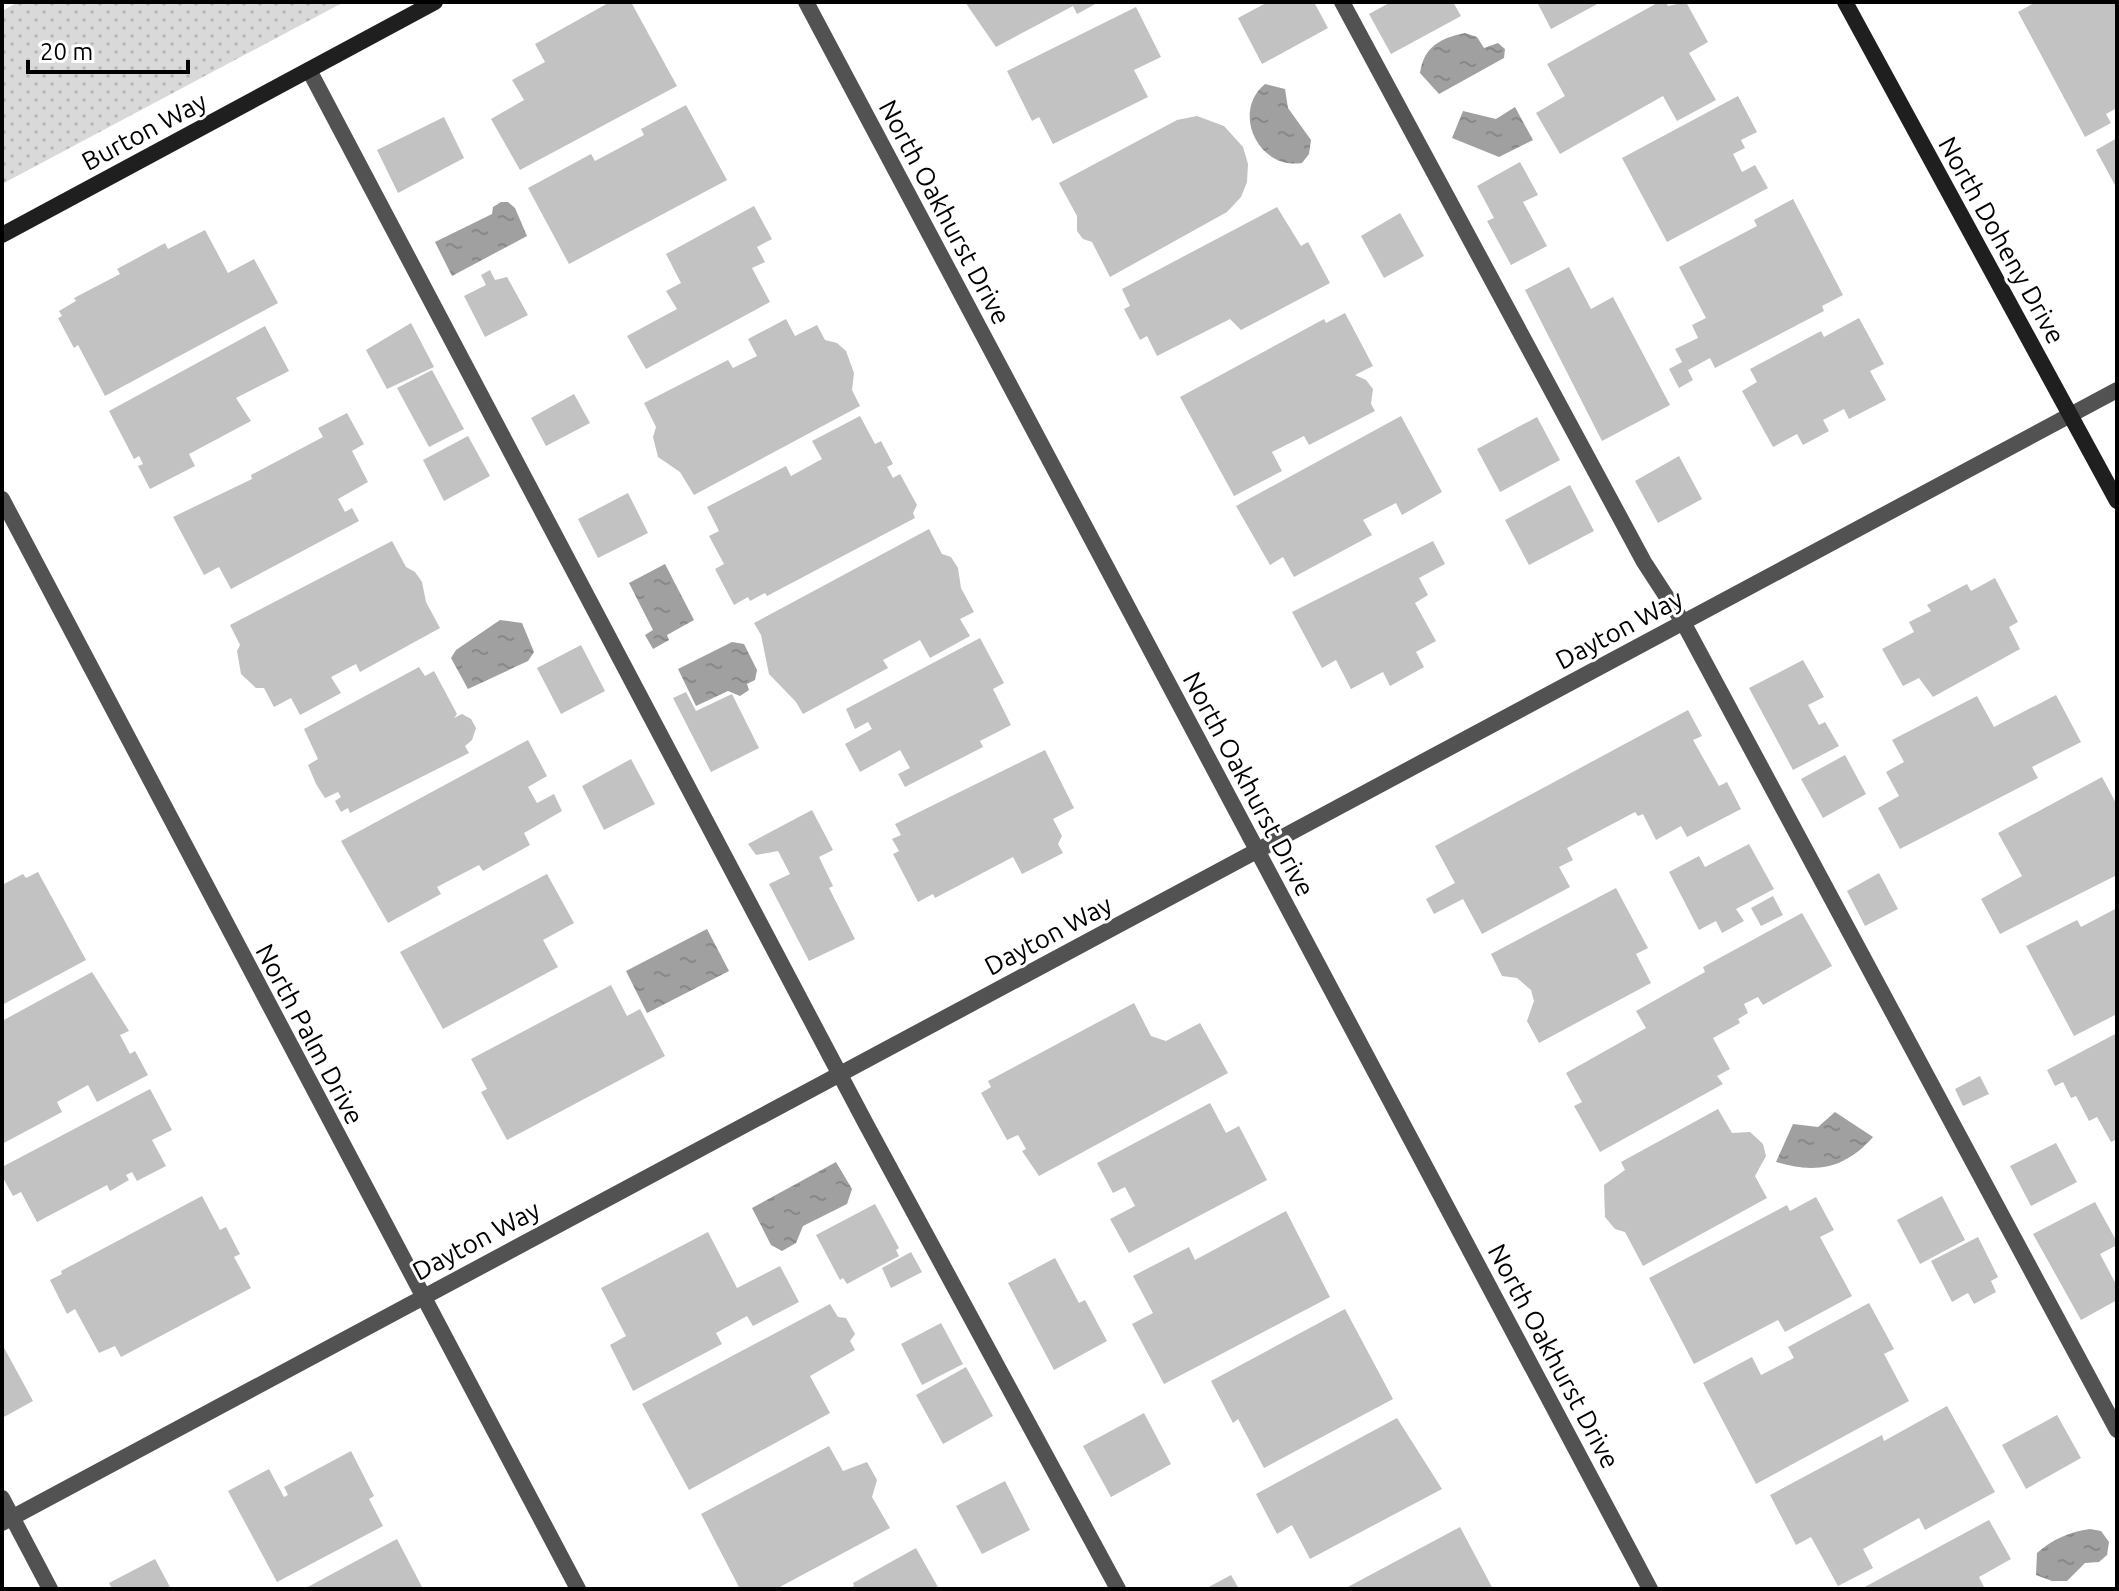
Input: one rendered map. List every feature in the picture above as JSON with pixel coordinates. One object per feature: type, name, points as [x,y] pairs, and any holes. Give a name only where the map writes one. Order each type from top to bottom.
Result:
[{"type":"street","name":"Burton Way","points":[[2,235],[435,2]]},
{"type":"street","name":"North Oakhurst Drive","points":[[806,2],[1650,1589]]},
{"type":"street","points":[[1342,2],[1644,562],[1683,622],[2117,1430]]},
{"type":"street","name":"North Doheny Drive","points":[[1845,2],[2117,501]]},
{"type":"street","points":[[309,70],[840,1073],[1118,1589]]},
{"type":"street","name":"Dayton Way","points":[[7,1520],[2117,390]]},
{"type":"street","name":"North Palm Drive","points":[[2,499],[578,1589]]},
{"type":"street","points":[[2,1498],[7,1520],[50,1589]]},
{"type":"shaded area","points":[[18,2],[344,2],[2,184],[2,11]]},
{"type":"water","points":[[1465,33],[1477,37],[1484,48],[1498,43],[1505,49],[1504,58],[1439,94],[1420,73],[1425,56],[1441,41]]},
{"type":"water","points":[[1265,84],[1285,89],[1288,108],[1311,140],[1309,154],[1302,163],[1286,163],[1273,158],[1254,137],[1250,109],[1255,96]]},
{"type":"water","points":[[1515,107],[1533,140],[1499,157],[1452,138],[1463,111],[1496,119]]},
{"type":"water","points":[[508,202],[515,208],[527,236],[452,276],[435,242],[492,214],[493,207]]},
{"type":"water","points":[[665,564],[694,620],[667,635],[669,640],[653,649],[645,635],[653,630],[629,583]]},
{"type":"water","points":[[500,620],[522,623],[534,652],[528,661],[468,689],[451,658],[456,650]]},
{"type":"water","points":[[732,642],[744,644],[757,670],[755,680],[747,684],[749,690],[740,696],[728,691],[696,706],[678,669]]},
{"type":"water","points":[[707,929],[729,971],[647,1013],[626,971]]},
{"type":"water","points":[[1835,1112],[1873,1137],[1852,1156],[1829,1166],[1804,1168],[1776,1162],[1793,1124],[1818,1127]]},
{"type":"water","points":[[836,1162],[852,1189],[847,1204],[803,1226],[796,1243],[782,1251],[771,1245],[752,1208]]},
{"type":"water","points":[[2090,1529],[2101,1531],[2109,1542],[2107,1555],[2099,1562],[2085,1563],[2067,1581],[2052,1581],[2036,1575],[2037,1553],[2062,1537]]},
{"type":"building","points":[[610,2],[631,2],[677,86],[520,170],[491,119],[524,100],[512,80],[545,62],[535,44]]},
{"type":"building","points":[[965,2],[1099,2],[1077,14],[1073,6],[996,47]]},
{"type":"building","points":[[1268,2],[1314,2],[1328,28],[1262,64],[1238,18]]},
{"type":"building","points":[[1391,2],[1453,2],[1461,16],[1391,54],[1369,14]]},
{"type":"building","points":[[1537,2],[1601,2],[1551,29]]},
{"type":"building","points":[[1659,2],[1666,2],[1668,6],[1686,2],[1708,42],[1689,53],[1716,100],[1677,121],[1663,96],[1560,154],[1536,113],[1565,96],[1547,64]]},
{"type":"building","points":[[2036,2],[2117,2],[2117,108],[2106,114],[2111,123],[2085,137],[2018,12]]},
{"type":"building","points":[[1136,7],[1161,57],[1134,70],[1148,97],[1053,144],[1039,117],[1032,121],[1007,71]]},
{"type":"building","points":[[1738,96],[1757,132],[1741,140],[1745,148],[1733,154],[1742,172],[1755,165],[1768,188],[1667,242],[1622,158]]},
{"type":"building","points":[[686,105],[727,180],[569,264],[528,188],[591,154],[595,161],[644,135],[641,129]]},
{"type":"building","points":[[1197,116],[1224,126],[1243,147],[1248,164],[1247,182],[1241,197],[1227,212],[1110,277],[1092,242],[1083,239],[1077,231],[1077,216],[1059,183],[1177,120]]},
{"type":"building","points":[[444,117],[464,158],[398,193],[377,150]]},
{"type":"building","points":[[2117,138],[2117,189],[2096,150]]},
{"type":"building","points":[[1520,162],[1538,195],[1523,202],[1547,246],[1511,265],[1487,221],[1494,218],[1477,186]]},
{"type":"building","points":[[1793,199],[1843,295],[1822,306],[1824,311],[1715,368],[1710,358],[1688,370],[1693,380],[1679,388],[1669,369],[1682,362],[1675,349],[1698,338],[1692,325],[1706,318],[1679,267],[1757,226],[1754,220]]},
{"type":"building","points":[[754,206],[772,239],[757,247],[765,262],[752,268],[770,302],[646,369],[627,336],[677,309],[666,291],[681,283],[666,254]]},
{"type":"building","points":[[1277,207],[1301,246],[1308,242],[1330,283],[1241,330],[1230,319],[1157,356],[1147,336],[1140,340],[1124,309],[1130,306],[1122,289]]},
{"type":"building","points":[[1400,213],[1424,256],[1384,278],[1361,236]]},
{"type":"building","points":[[205,230],[228,273],[254,259],[278,303],[105,396],[78,345],[74,348],[58,318],[62,316],[59,311],[76,301],[74,298],[120,274],[117,269],[165,243],[168,249]]},
{"type":"building","points":[[1569,267],[1591,309],[1613,297],[1670,405],[1602,441],[1525,290]]},
{"type":"building","points":[[490,270],[495,280],[507,277],[528,315],[485,337],[464,296],[486,285],[481,275]]},
{"type":"building","points":[[1345,313],[1373,366],[1355,375],[1366,380],[1373,389],[1371,404],[1375,411],[1309,445],[1304,436],[1272,452],[1282,471],[1234,496],[1180,397],[1324,319],[1326,323]]},
{"type":"building","points":[[1859,318],[1884,364],[1870,371],[1886,400],[1849,419],[1844,409],[1823,420],[1829,431],[1803,445],[1797,434],[1773,447],[1742,391],[1757,382],[1750,369],[1821,331],[1824,337]]},
{"type":"building","points":[[786,319],[795,336],[817,325],[825,340],[837,343],[846,351],[854,373],[852,390],[860,406],[694,495],[680,472],[658,457],[653,437],[656,427],[644,403],[728,360],[733,368],[757,356],[748,339]]},
{"type":"building","points":[[411,323],[434,367],[387,389],[366,350]]},
{"type":"building","points":[[265,326],[289,371],[236,398],[251,421],[189,454],[195,466],[150,489],[138,466],[143,464],[139,456],[134,459],[109,411]]},
{"type":"building","points":[[432,370],[464,429],[429,447],[397,388]]},
{"type":"building","points":[[574,394],[590,423],[546,446],[531,418]]},
{"type":"building","points":[[347,413],[364,444],[352,451],[368,482],[338,499],[345,512],[352,508],[359,521],[231,589],[219,567],[204,575],[173,517],[252,479],[251,475],[323,437],[318,428]]},
{"type":"building","points":[[860,416],[875,444],[881,441],[893,464],[887,467],[893,478],[900,474],[917,505],[913,513],[915,518],[767,596],[765,593],[750,601],[748,597],[734,605],[715,569],[724,564],[709,536],[719,531],[707,507],[786,466],[791,476],[822,459],[812,441]]},
{"type":"building","points":[[1401,416],[1442,492],[1402,515],[1396,503],[1363,520],[1372,535],[1294,577],[1283,557],[1270,565],[1236,506]]},
{"type":"building","points":[[1537,417],[1560,460],[1500,492],[1477,449]]},
{"type":"building","points":[[468,436],[490,476],[444,501],[423,460]]},
{"type":"building","points":[[1679,456],[1702,499],[1658,523],[1635,481]]},
{"type":"building","points":[[1570,485],[1594,531],[1529,565],[1505,520]]},
{"type":"building","points":[[628,493],[648,533],[598,558],[578,519]]},
{"type":"building","points":[[929,529],[942,554],[951,557],[958,568],[961,588],[974,612],[960,619],[970,636],[930,658],[920,640],[883,660],[888,668],[803,714],[796,702],[769,674],[761,635],[754,623]]},
{"type":"building","points":[[392,541],[406,567],[415,572],[422,582],[426,602],[440,628],[360,672],[356,664],[331,677],[341,693],[300,715],[291,698],[274,707],[264,688],[256,688],[241,674],[237,651],[240,645],[230,625]]},
{"type":"building","points":[[1433,541],[1445,564],[1419,578],[1428,595],[1415,603],[1436,641],[1416,652],[1424,667],[1390,686],[1383,672],[1351,689],[1336,660],[1322,668],[1292,612]]},
{"type":"building","points":[[1995,578],[2018,622],[2009,627],[2020,649],[1933,697],[1919,678],[1903,686],[1882,649],[1914,632],[1909,622],[1931,611],[1927,605],[1967,584],[1971,591]]},
{"type":"building","points":[[980,638],[1004,683],[993,689],[1011,725],[980,741],[983,747],[905,787],[898,774],[910,768],[900,750],[860,772],[845,744],[872,729],[868,722],[855,729],[846,709]]},
{"type":"building","points":[[581,645],[605,691],[561,714],[537,668]]},
{"type":"building","points":[[1803,660],[1824,697],[1808,705],[1819,725],[1825,722],[1839,746],[1793,770],[1749,688]]},
{"type":"building","points":[[419,667],[425,676],[434,671],[457,714],[454,718],[462,714],[471,719],[476,728],[472,740],[465,746],[469,753],[350,813],[348,808],[341,812],[335,801],[341,797],[338,792],[325,798],[316,784],[308,765],[318,759],[304,729]]},
{"type":"building","points":[[686,692],[696,711],[732,694],[759,748],[711,772],[673,698]]},
{"type":"building","points":[[2056,695],[2081,742],[2032,767],[2038,778],[1900,849],[1878,808],[1899,796],[1886,772],[1904,762],[1892,740],[1977,696],[1994,727]]},
{"type":"building","points":[[1688,710],[1702,736],[1693,740],[1719,786],[1727,782],[1741,809],[1687,837],[1681,826],[1656,840],[1643,814],[1638,816],[1635,812],[1567,848],[1573,860],[1559,867],[1570,887],[1482,934],[1463,899],[1434,914],[1426,899],[1455,883],[1435,846]]},
{"type":"building","points":[[528,740],[547,776],[528,787],[537,803],[554,794],[562,811],[524,833],[530,845],[483,871],[479,865],[437,887],[441,894],[388,923],[341,841]]},
{"type":"building","points":[[1045,750],[1074,808],[1053,819],[1062,836],[1058,844],[1063,853],[1022,874],[1013,857],[935,898],[933,894],[918,902],[893,854],[899,851],[892,839],[901,835],[895,824]]},
{"type":"building","points":[[1845,755],[1866,794],[1823,818],[1801,779]]},
{"type":"building","points":[[631,759],[655,804],[604,830],[582,786]]},
{"type":"building","points":[[2102,777],[2117,805],[2117,875],[2000,934],[1981,899],[2022,876],[1998,833]]},
{"type":"building","points":[[812,810],[833,850],[819,857],[833,886],[829,888],[855,939],[809,961],[769,884],[790,874],[778,851],[756,855],[748,844]]},
{"type":"building","points":[[1749,844],[1774,889],[1736,909],[1744,921],[1722,933],[1716,921],[1699,930],[1669,872],[1699,856],[1705,867]]},
{"type":"building","points":[[38,872],[86,960],[2,1005],[2,885],[23,874],[26,878]]},
{"type":"building","points":[[1879,873],[1898,909],[1865,926],[1847,891]]},
{"type":"building","points":[[547,874],[574,923],[543,940],[558,967],[443,1029],[400,952]]},
{"type":"building","points":[[1616,888],[1648,948],[1636,954],[1651,983],[1539,1043],[1527,1021],[1534,1001],[1531,990],[1517,978],[1502,976],[1491,954]]},
{"type":"building","points":[[1773,896],[1783,915],[1761,926],[1751,908]]},
{"type":"building","points":[[2117,908],[2117,1014],[2074,1036],[2026,946],[2077,920],[2081,927]]},
{"type":"building","points":[[1802,913],[1832,966],[1763,1005],[1758,997],[1744,1004],[1748,1013],[1738,1019],[1740,1023],[1713,1038],[1730,1069],[1717,1076],[1723,1084],[1600,1152],[1574,1106],[1582,1102],[1566,1073],[1646,1028],[1636,1011],[1705,972],[1703,967]]},
{"type":"building","points":[[92,972],[129,1031],[120,1035],[130,1054],[135,1051],[148,1075],[97,1102],[88,1085],[57,1102],[62,1112],[2,1144],[2,1021]]},
{"type":"building","points":[[611,985],[627,1016],[640,1009],[665,1056],[507,1140],[481,1092],[487,1089],[471,1059]]},
{"type":"building","points":[[1134,1003],[1151,1036],[1166,1041],[1200,1023],[1228,1073],[1039,1176],[1022,1151],[1026,1149],[1018,1135],[1007,1140],[981,1093],[991,1087],[988,1081]]},
{"type":"building","points":[[2117,1033],[2117,1139],[2111,1142],[2097,1117],[2089,1121],[2076,1096],[2071,1098],[2063,1082],[2055,1086],[2047,1070]]},
{"type":"building","points":[[1980,1076],[1989,1094],[1963,1106],[1955,1089]]},
{"type":"building","points":[[150,1089],[172,1130],[152,1140],[166,1166],[137,1181],[132,1172],[126,1175],[129,1180],[110,1191],[107,1185],[37,1222],[21,1192],[13,1196],[2,1176],[2,1167]]},
{"type":"building","points":[[1210,1103],[1226,1133],[1239,1126],[1267,1180],[1129,1253],[1110,1219],[1135,1206],[1125,1187],[1113,1193],[1097,1163]]},
{"type":"building","points":[[1718,1109],[1732,1133],[1750,1132],[1763,1144],[1766,1156],[1755,1176],[1767,1198],[1643,1266],[1625,1232],[1615,1229],[1605,1217],[1604,1185],[1625,1170],[1621,1162]]},
{"type":"building","points":[[2056,1143],[2077,1182],[2031,1206],[2010,1166]]},
{"type":"building","points":[[202,1196],[220,1230],[226,1227],[240,1254],[234,1257],[251,1288],[121,1357],[115,1346],[99,1353],[75,1309],[67,1314],[50,1280],[62,1274],[61,1271]]},
{"type":"building","points":[[1942,1196],[1965,1240],[1920,1264],[1897,1220]]},
{"type":"building","points":[[1816,1197],[1834,1230],[1820,1237],[1852,1296],[1785,1332],[1778,1320],[1694,1364],[1649,1278],[1787,1205],[1790,1211]]},
{"type":"building","points":[[2095,1202],[2117,1242],[2117,1245],[2100,1254],[2117,1286],[2117,1300],[2081,1320],[2033,1234]]},
{"type":"building","points":[[875,1204],[899,1248],[896,1250],[899,1256],[847,1284],[843,1278],[840,1280],[816,1235]]},
{"type":"building","points":[[1286,1211],[1330,1297],[1164,1384],[1132,1324],[1153,1313],[1133,1276],[1189,1247],[1195,1260]]},
{"type":"building","points":[[708,1232],[737,1288],[780,1266],[799,1302],[753,1326],[747,1316],[716,1333],[722,1344],[633,1391],[610,1345],[626,1336],[601,1288]]},
{"type":"building","points":[[1978,1237],[1998,1277],[1991,1281],[1996,1292],[1974,1304],[1968,1293],[1952,1302],[1931,1261]]},
{"type":"building","points":[[911,1252],[922,1272],[891,1288],[882,1268]]},
{"type":"building","points":[[1055,1258],[1079,1303],[1085,1300],[1107,1341],[1054,1370],[1008,1283]]},
{"type":"building","points":[[1869,1303],[1894,1349],[1884,1354],[1909,1401],[1756,1484],[1703,1383],[1752,1357],[1761,1375],[1794,1358],[1788,1347]]},
{"type":"building","points":[[830,1304],[838,1317],[846,1318],[855,1334],[850,1341],[855,1350],[810,1376],[830,1413],[689,1490],[642,1404]]},
{"type":"building","points":[[1345,1309],[1393,1399],[1264,1468],[1238,1419],[1233,1423],[1211,1381]]},
{"type":"building","points":[[941,1323],[963,1364],[922,1385],[901,1344]]},
{"type":"building","points":[[2,1344],[33,1401],[2,1418]]},
{"type":"building","points":[[966,1367],[993,1416],[943,1444],[916,1395]]},
{"type":"building","points":[[1947,1406],[1995,1492],[1925,1530],[1919,1518],[1863,1549],[1873,1568],[1838,1586],[1811,1537],[1796,1545],[1770,1495],[1882,1435],[1884,1441]]},
{"type":"building","points":[[1144,1413],[1171,1464],[1111,1497],[1083,1446]]},
{"type":"building","points":[[2057,1415],[2081,1458],[2026,1489],[2002,1445]]},
{"type":"building","points":[[1397,1418],[1442,1489],[1310,1559],[1292,1525],[1277,1534],[1256,1494]]},
{"type":"building","points":[[829,1446],[843,1471],[867,1462],[877,1480],[872,1497],[890,1528],[776,1589],[740,1589],[701,1514]]},
{"type":"building","points":[[351,1451],[374,1496],[369,1499],[383,1526],[277,1582],[228,1491],[269,1469],[284,1497],[288,1495],[284,1487]]},
{"type":"building","points":[[1005,1481],[1030,1530],[982,1554],[956,1506]]},
{"type":"building","points":[[1989,1520],[2011,1559],[1979,1577],[1985,1589],[1861,1589]]},
{"type":"building","points":[[1460,1527],[1493,1589],[1344,1589]]},
{"type":"building","points":[[397,1539],[422,1587],[304,1589]]},
{"type":"building","points":[[916,1548],[939,1589],[848,1589],[854,1586],[853,1583]]},
{"type":"building","points":[[155,1559],[171,1589],[112,1589],[109,1583]]},
{"type":"building","points":[[1231,1575],[1239,1589],[1205,1589]]}]
